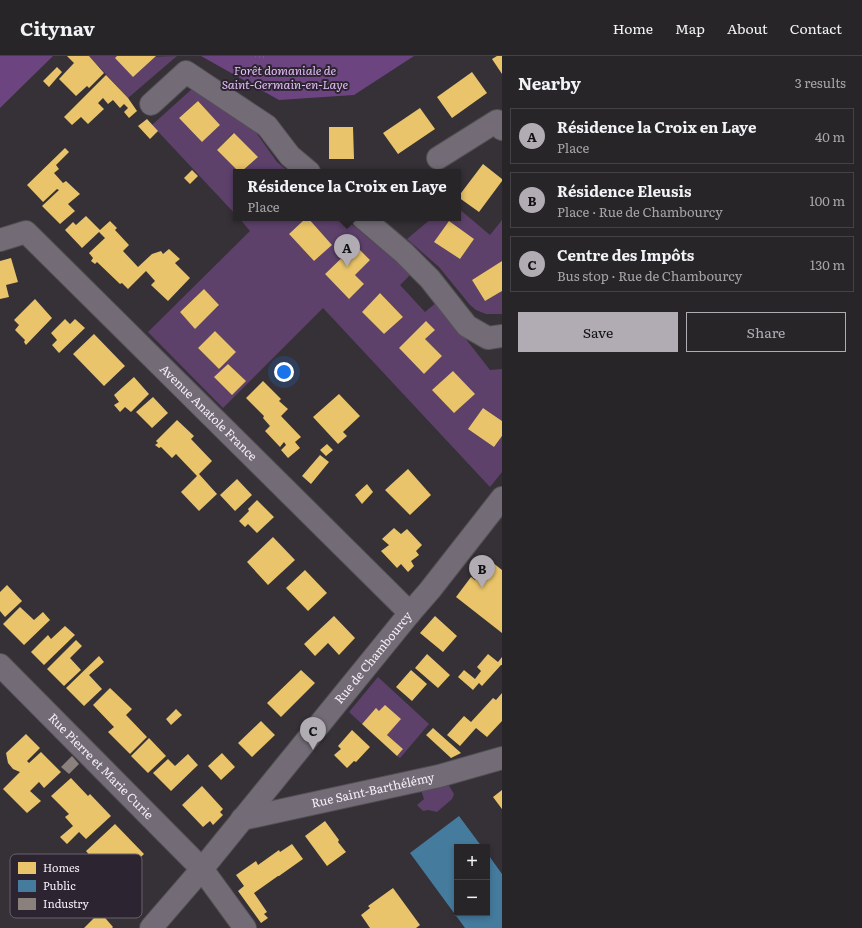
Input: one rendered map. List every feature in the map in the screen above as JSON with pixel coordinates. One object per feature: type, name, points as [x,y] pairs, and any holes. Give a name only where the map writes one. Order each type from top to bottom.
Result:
[{"type":"street","points":[[150,104],[186,72],[267,126],[290,156],[305,169]]},
{"type":"street","points":[[438,158],[497,121],[502,129]]},
{"type":"street","points":[[367,221],[404,253],[430,279],[466,326],[488,338],[502,336]]},
{"type":"street","name":"Avenue Anatole France","points":[[0,240],[26,232],[410,613]]},
{"type":"street","name":"Rue de Chambourcy","points":[[151,928],[202,869],[430,590],[502,498]]},
{"type":"street","name":"Rue Pierre et Marie Curie","points":[[0,665],[202,869],[245,928]]},
{"type":"street","name":"Rue Saint-Barthélémy","points":[[242,819],[439,776],[502,758]]},
{"type":"path","points":[[255,56],[266,56]]},
{"type":"shaded area","points":[[89,56],[117,56],[116,58],[177,56],[128,98]]},
{"type":"shaded area","points":[[193,88],[255,131],[277,162],[285,169],[244,169],[258,157],[233,133],[217,150],[236,169],[233,169],[233,212],[152,125]],"holes":[[[198,101],[220,125],[202,142],[179,118]]]},
{"type":"shaded area","points":[[461,211],[490,235],[502,220],[502,261],[472,280],[485,301],[502,291],[502,314],[486,314],[476,310],[470,305],[439,267],[407,239],[428,221],[461,221]],"holes":[[[474,239],[460,259],[435,242]]]},
{"type":"shaded area","points":[[242,221],[303,221],[289,234],[314,261],[332,245],[311,221],[348,221],[411,274],[400,285],[425,312],[437,302],[490,370],[502,369],[502,421],[483,408],[469,429],[494,447],[502,436],[502,472],[490,487],[323,308],[223,408],[148,332],[250,231]],"holes":[[[355,245],[370,260],[355,275],[364,285],[349,299],[325,274]],[[204,289],[219,306],[195,328],[180,312]],[[380,293],[403,317],[384,334],[362,312]],[[215,331],[236,352],[219,369],[198,348]],[[425,339],[442,356],[424,374],[399,348]],[[228,364],[245,381],[215,377]],[[453,371],[474,394],[433,390]]]},
{"type":"shaded area","points":[[378,677],[429,724],[400,758],[397,756],[403,749],[387,735],[400,719],[376,709],[362,724],[349,712]]},
{"type":"shaded area","points":[[448,784],[454,794],[452,799],[437,812],[428,810],[423,811],[417,805],[424,799],[421,790]]},
{"type":"green space","points":[[0,56],[53,56],[0,108]]},
{"type":"green space","name":"Forêt domaniale de Saint-Germain-en-Laye","points":[[201,56],[414,56],[354,95],[279,100]]},
{"type":"building: Homes","points":[[67,56],[89,56],[104,73],[89,88],[87,86],[76,96],[59,79],[74,63]]},
{"type":"building: Homes","points":[[117,56],[156,56],[133,77],[115,58]]},
{"type":"building: Homes","points":[[497,56],[502,56],[502,74],[492,59]]},
{"type":"building: Homes","points":[[57,67],[62,72],[49,87],[43,81]]},
{"type":"building: Homes","points":[[472,72],[487,93],[452,118],[437,97]]},
{"type":"building: Homes","points":[[106,75],[128,98],[137,111],[129,118],[124,112],[128,108],[124,104],[120,108],[113,100],[108,104],[103,98],[98,103],[104,109],[88,124],[81,117],[72,125],[64,117]]},
{"type":"building: Homes","points":[[198,101],[220,125],[202,142],[179,118]]},
{"type":"building: Homes","points":[[420,108],[435,129],[398,154],[383,133]]},
{"type":"building: Homes","points":[[147,119],[158,131],[150,139],[138,126]]},
{"type":"building: Homes","points":[[329,127],[353,127],[354,159],[329,159]]},
{"type":"building: Homes","points":[[234,133],[258,157],[244,169],[236,169],[217,150]]},
{"type":"building: Homes","points":[[65,148],[69,152],[56,165],[59,169],[54,173],[63,183],[66,181],[80,194],[68,204],[75,211],[60,224],[42,206],[59,190],[57,189],[43,202],[27,185]]},
{"type":"building: Homes","points":[[483,164],[502,179],[479,212],[461,199],[461,193]]},
{"type":"building: Homes","points":[[192,170],[198,176],[190,184],[184,178]]},
{"type":"building: Homes","points":[[86,216],[100,230],[110,221],[117,228],[115,230],[129,245],[123,251],[138,267],[152,254],[161,251],[163,254],[169,249],[180,259],[175,263],[190,278],[168,301],[151,285],[155,281],[146,271],[128,289],[122,283],[120,284],[97,262],[95,264],[91,261],[93,258],[89,253],[105,238],[99,232],[82,248],[65,230],[73,222],[76,225]]},
{"type":"building: Homes","points":[[303,221],[311,221],[332,245],[314,261],[289,234]]},
{"type":"building: Homes","points":[[449,221],[474,239],[460,259],[434,242]]},
{"type":"building: Homes","points":[[355,245],[370,260],[355,275],[364,284],[349,299],[325,274]]},
{"type":"building: Homes","points":[[11,258],[18,282],[6,285],[9,297],[0,299],[0,261]]},
{"type":"building: Homes","points":[[502,261],[502,291],[485,301],[472,280]]},
{"type":"building: Homes","points":[[204,289],[219,305],[195,329],[180,312]]},
{"type":"building: Homes","points":[[380,293],[403,317],[384,334],[362,312]]},
{"type":"building: Homes","points":[[35,299],[52,318],[26,345],[24,342],[25,340],[15,330],[19,325],[14,320]]},
{"type":"building: Homes","points":[[65,319],[70,324],[75,319],[85,328],[59,353],[52,345],[57,340],[51,333]]},
{"type":"building: Homes","points":[[426,321],[435,330],[425,339],[442,356],[424,374],[399,348]]},
{"type":"building: Homes","points":[[215,331],[236,352],[219,369],[198,348]]},
{"type":"building: Homes","points":[[94,334],[125,366],[104,386],[73,354]]},
{"type":"building: Homes","points":[[228,364],[246,381],[232,395],[214,377]]},
{"type":"building: Homes","points":[[453,371],[475,394],[454,413],[432,390]]},
{"type":"building: Homes","points":[[134,377],[149,394],[131,412],[125,407],[120,412],[114,405],[119,402],[114,395]]},
{"type":"building: Homes","points":[[263,381],[281,399],[279,401],[288,409],[281,416],[301,437],[295,442],[300,448],[288,458],[281,450],[286,445],[284,442],[280,447],[265,431],[270,426],[263,418],[264,416],[246,398]]},
{"type":"building: Homes","points":[[339,394],[360,416],[343,432],[347,436],[338,444],[313,417]]},
{"type":"building: Homes","points":[[153,397],[168,413],[152,428],[136,412]]},
{"type":"building: Homes","points":[[483,408],[502,421],[502,436],[494,447],[468,429]]},
{"type":"building: Homes","points":[[177,420],[194,436],[191,439],[212,461],[199,474],[217,494],[199,511],[181,492],[197,476],[176,454],[172,458],[161,447],[159,448],[155,445],[158,443],[156,441]]},
{"type":"building: Homes","points":[[327,444],[333,450],[326,456],[320,450]]},
{"type":"building: Homes","points":[[320,455],[329,462],[311,484],[302,476]]},
{"type":"building: Homes","points":[[408,469],[431,495],[410,515],[385,490]]},
{"type":"building: Homes","points":[[237,479],[252,495],[235,511],[220,495]]},
{"type":"building: Homes","points":[[367,484],[373,492],[362,504],[355,495]]},
{"type":"building: Homes","points":[[257,500],[274,517],[257,533],[248,524],[245,527],[239,521]]},
{"type":"building: Homes","points":[[394,528],[401,534],[407,529],[422,545],[416,551],[419,555],[411,561],[414,566],[408,572],[401,564],[397,568],[381,551],[389,545],[382,539]]},
{"type":"building: Homes","points":[[273,537],[295,560],[268,585],[247,562]]},
{"type":"building: Homes","points":[[487,558],[502,570],[502,633],[456,597],[471,577],[475,580],[481,573],[477,571]]},
{"type":"building: Homes","points":[[305,570],[327,593],[308,611],[286,588]]},
{"type":"building: Homes","points":[[7,585],[22,601],[5,617],[0,611],[0,592]]},
{"type":"building: Homes","points":[[20,607],[34,620],[43,612],[50,620],[24,645],[3,624]]},
{"type":"building: Homes","points":[[334,616],[355,638],[339,655],[328,643],[315,656],[304,644]]},
{"type":"building: Homes","points":[[435,616],[457,636],[443,652],[420,633]]},
{"type":"building: Homes","points":[[65,626],[75,635],[44,665],[31,652],[48,635],[51,639]]},
{"type":"building: Homes","points":[[76,640],[82,646],[70,658],[81,670],[64,686],[47,669]]},
{"type":"building: Homes","points":[[427,654],[450,675],[438,688],[415,668]]},
{"type":"building: Homes","points":[[488,654],[498,662],[502,657],[502,665],[482,686],[479,683],[473,690],[458,677],[464,670],[475,679],[481,671],[477,667]]},
{"type":"building: Homes","points":[[99,656],[104,662],[89,675],[102,689],[84,706],[66,688]]},
{"type":"building: Homes","points":[[301,670],[315,683],[281,717],[267,703]]},
{"type":"building: Homes","points":[[411,670],[427,684],[412,701],[396,687]]},
{"type":"building: Homes","points":[[110,688],[132,709],[126,715],[147,737],[130,754],[108,732],[114,727],[93,705]]},
{"type":"building: Homes","points":[[502,693],[502,721],[487,737],[476,728],[460,746],[447,735],[464,716],[471,722],[493,698],[496,700]]},
{"type":"building: Homes","points":[[385,705],[401,719],[387,735],[403,749],[397,756],[362,724],[376,708],[379,711]]},
{"type":"building: Homes","points":[[176,709],[182,715],[171,725],[166,719]]},
{"type":"building: Homes","points":[[261,721],[275,735],[252,757],[238,743]]},
{"type":"building: Homes","points":[[433,728],[461,753],[451,758],[426,735]]},
{"type":"building: Homes","points":[[352,730],[370,747],[356,762],[354,761],[347,768],[334,755],[341,749],[338,746]]},
{"type":"building: Homes","points":[[26,734],[40,748],[27,761],[29,763],[41,752],[61,772],[44,788],[39,782],[30,791],[41,801],[27,813],[3,789],[20,772],[13,769],[8,763],[6,753]]},
{"type":"building: Homes","points":[[149,738],[166,756],[148,773],[131,756]]},
{"type":"building: Homes","points":[[222,753],[235,767],[221,780],[208,766]]},
{"type":"building: Homes","points":[[188,754],[198,765],[171,791],[153,773],[168,759],[175,766]]},
{"type":"building: Homes","points":[[71,778],[88,796],[90,794],[111,816],[86,839],[79,832],[67,844],[60,837],[73,826],[65,817],[69,814],[51,796]]},
{"type":"building: Homes","points":[[202,786],[223,809],[220,812],[223,815],[213,825],[210,821],[203,827],[182,805]]},
{"type":"building: Homes","points":[[502,790],[502,809],[493,797]]},
{"type":"building: Homes","points":[[325,821],[346,852],[327,866],[305,836]]},
{"type":"building: Homes","points":[[115,824],[144,854],[142,856],[142,854],[89,854],[86,851]]},
{"type":"building: Homes","points":[[292,844],[303,859],[254,893],[267,912],[264,914],[268,918],[261,923],[238,891],[244,886],[236,875],[256,861],[258,865],[279,850],[280,852]]},
{"type":"building: Homes","points":[[393,888],[420,925],[416,928],[370,928],[361,915],[370,908],[368,906]]},
{"type":"building: Homes","points":[[94,918],[105,918],[113,927],[112,928],[84,928]]},
{"type":"building: Public","points":[[459,816],[480,844],[454,844],[454,913],[410,853]]},
{"type":"building: Public","points":[[490,857],[502,874],[502,928],[465,928],[456,916],[490,916]]},
{"type":"building: Industry","points":[[72,756],[79,764],[69,774],[61,767]]},
{"type":"place","name":"Résidence la Croix en Laye","points":[[347,267]]},
{"type":"place","name":"Résidence Eleusis","points":[[482,588]]},
{"type":"place","name":"Centre des Impôts","points":[[313,750]]}]
